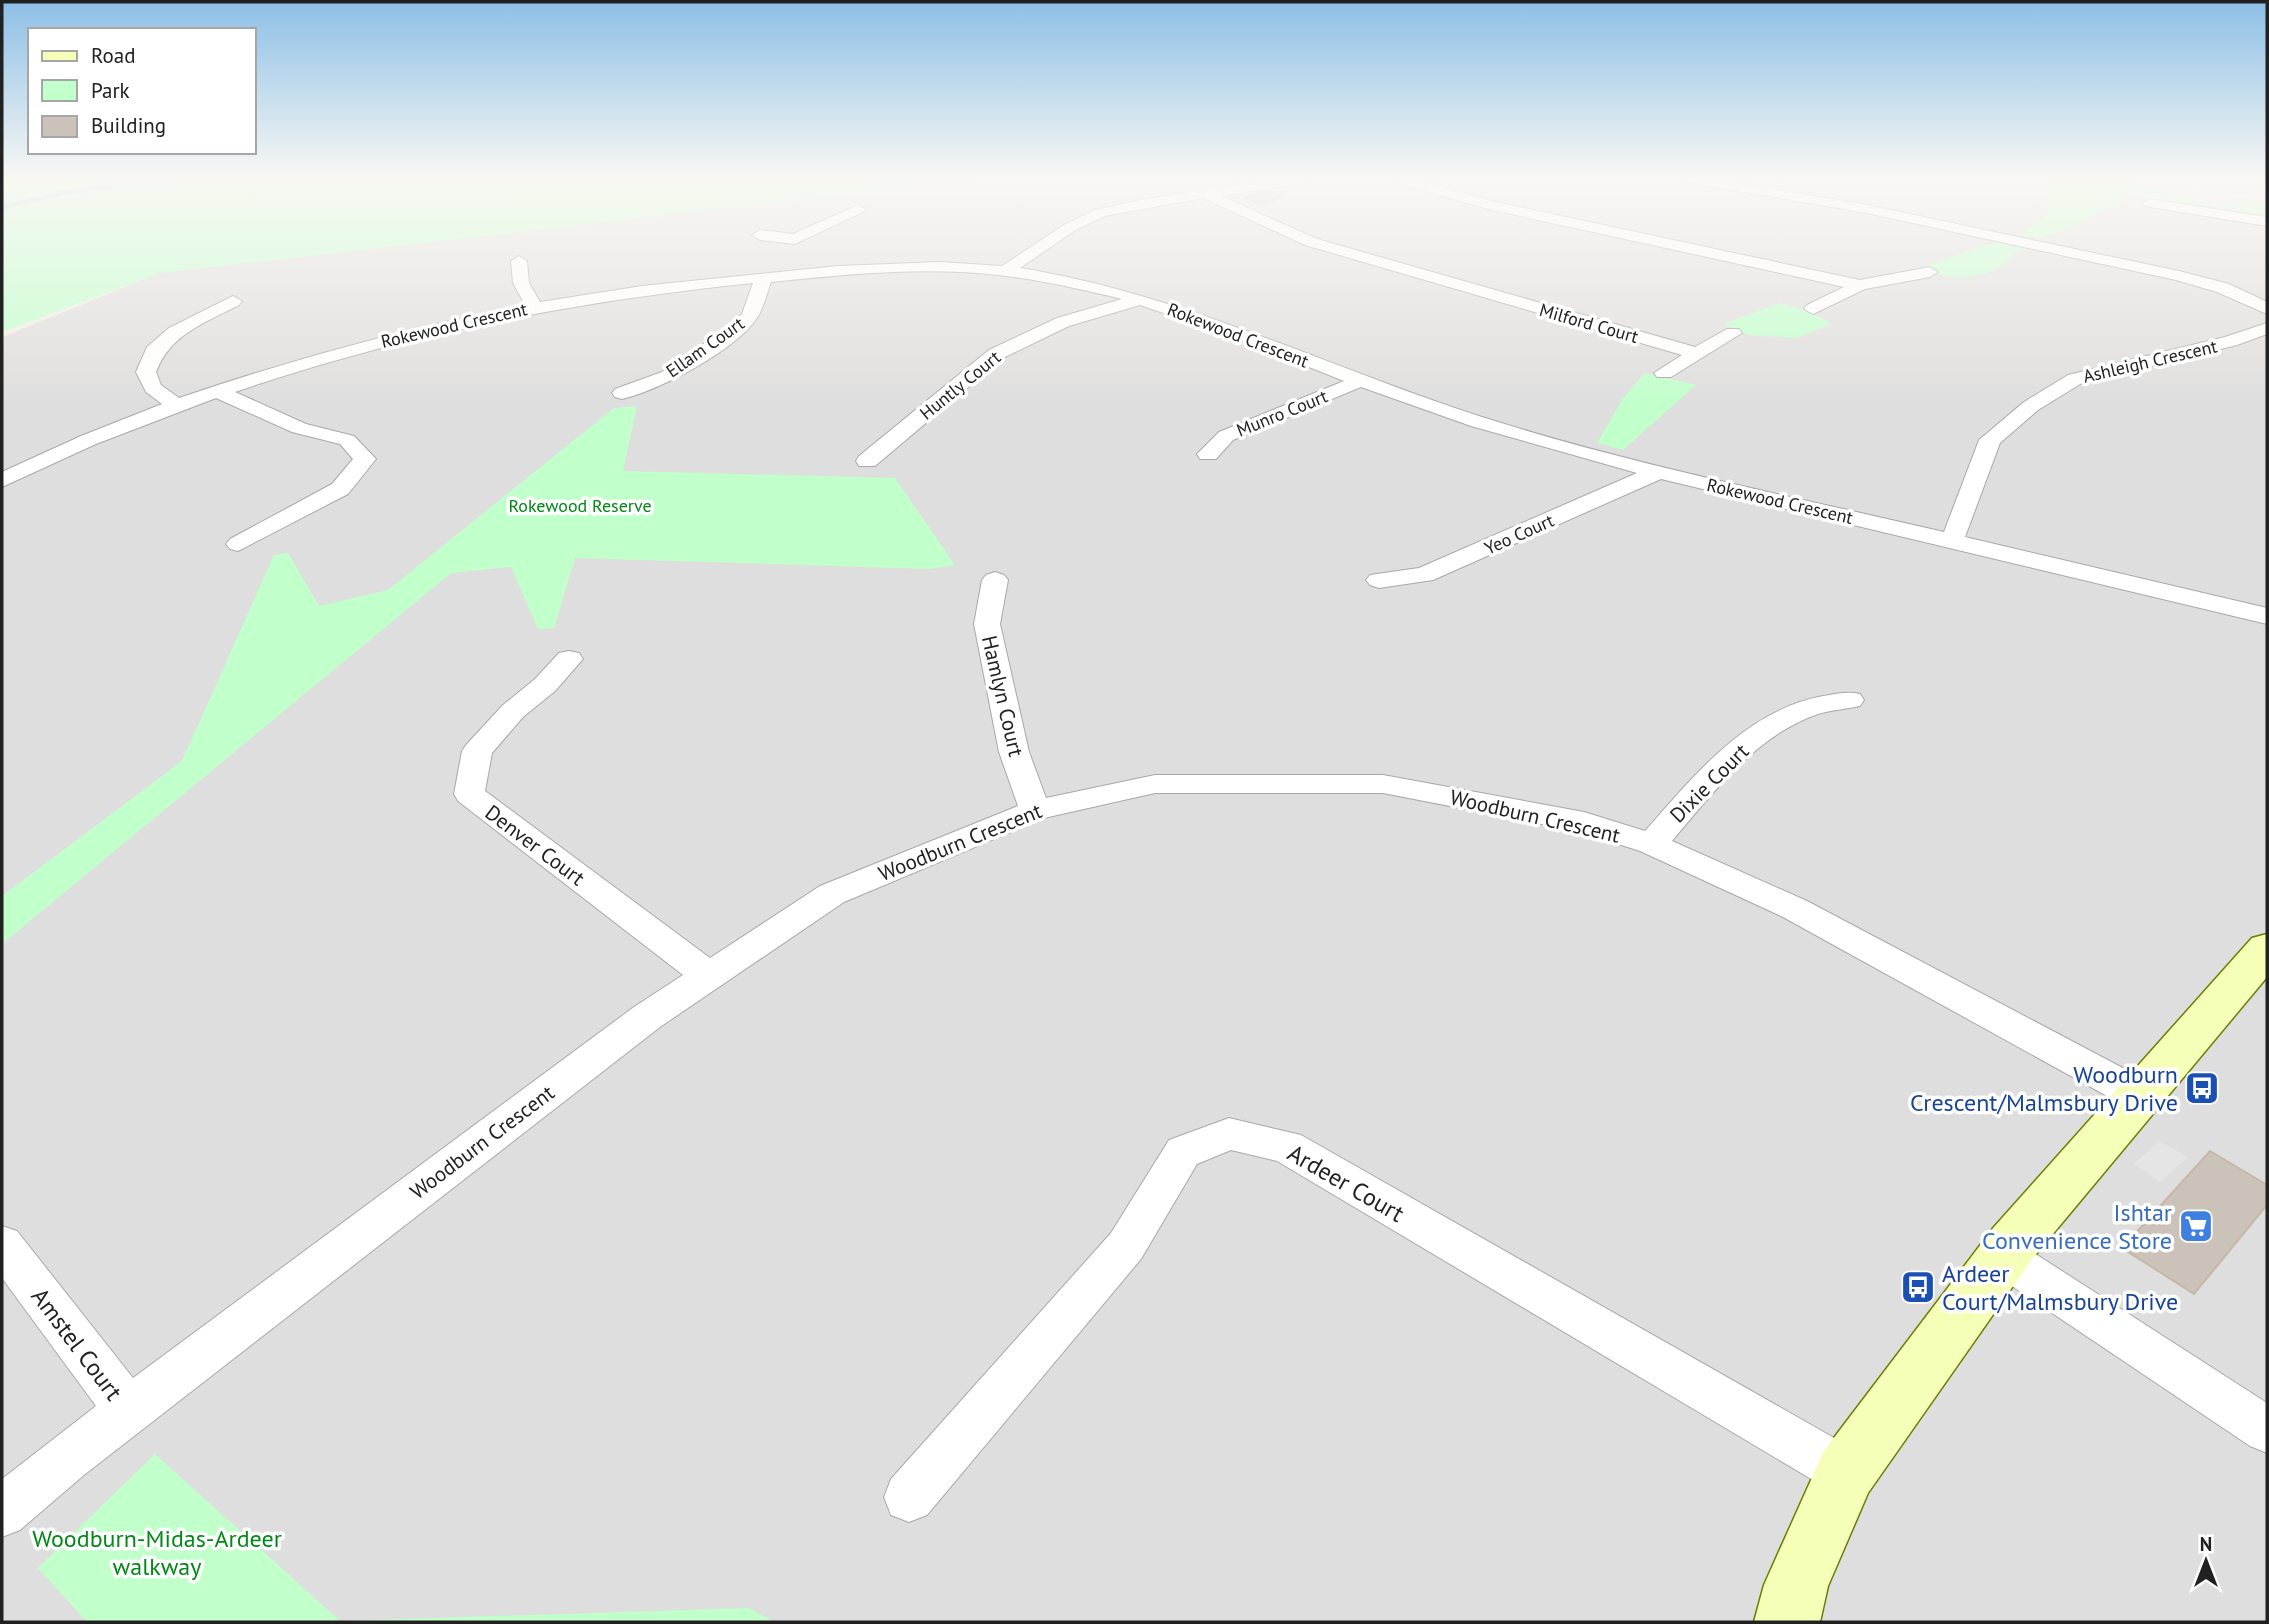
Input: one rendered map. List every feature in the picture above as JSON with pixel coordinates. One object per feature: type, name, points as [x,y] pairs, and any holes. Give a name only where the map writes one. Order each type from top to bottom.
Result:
[{"type":"street","name":"Rokewood Crescent","points":[[2,480],[175,404],[387,339],[534,306],[673,286],[764,277],[802,255]]},
{"type":"street","name":"Rokewood Crescent","points":[[809,255],[897,267],[1005,271],[1142,299],[1468,419],[1656,472],[2267,616]]},
{"type":"street","points":[[1005,271],[1029,255]]},
{"type":"street","name":"Milford Court","points":[[1355,255],[1696,353]]},
{"type":"street","points":[[1720,255],[1860,285]]},
{"type":"street","points":[[2080,255],[2223,288],[2267,309]]},
{"type":"street","points":[[519,261],[521,283],[534,306]]},
{"type":"street","points":[[1813,309],[1860,285],[1930,272]]},
{"type":"street","name":"Ellam Court","points":[[622,393],[669,376],[739,328],[750,315],[764,277]]},
{"type":"street","name":"Huntly Court","points":[[867,461],[996,354],[1063,322],[1142,299]]},
{"type":"street","points":[[175,404],[153,388],[146,372],[154,351],[175,332],[233,301]]},
{"type":"street","name":"Ashleigh Crescent","points":[[1952,541],[1990,440],[2031,406],[2075,379],[2231,341],[2267,328]]},
{"type":"street","points":[[1664,373],[1733,333]]},
{"type":"street","name":"Munro Court","points":[[1208,454],[1226,436],[1360,381]]},
{"type":"street","points":[[217,391],[299,428],[346,440],[365,458],[340,489],[238,544]]},
{"type":"street","name":"Yeo Court","points":[[1378,580],[1424,575],[1656,472]]},
{"type":"street","name":"Hamlyn Court","points":[[995,580],[987,624],[1014,752],[1035,810]]},
{"type":"street","name":"Denver Court","points":[[569,659],[545,685],[513,711],[477,751],[469,794],[709,976]]},
{"type":"street","name":"Dixie Court","points":[[1651,844],[1722,764],[1761,732],[1804,709],[1850,700]]},
{"type":"street","name":"Woodburn Crescent","points":[[2,1512],[128,1410],[647,1017],[832,894],[1035,810],[1155,784],[1383,784],[1584,822],[1651,844],[1795,909],[2139,1095]]},
{"type":"street","points":[[1787,1622],[1796,1585],[1846,1472],[2004,1257],[2139,1095],[2260,969]]},
{"type":"street","name":"Ardeer Court","points":[[909,1497],[1126,1246],[1183,1152],[1229,1134],[1287,1147],[1846,1472]]},
{"type":"street","name":"Amstel Court","points":[[2,1244],[128,1410]]},
{"type":"street","points":[[2004,1257],[2267,1430]]},
{"type":"shaded area","points":[[160,255],[2267,255],[2267,1622],[2,1622],[2,337],[154,275]]},
{"type":"shaded area","points":[[2159,1141],[2188,1157],[2160,1182],[2134,1164]]},
{"type":"green space","points":[[2,255],[320,255],[160,273],[2,332]]},
{"type":"green space","points":[[1959,255],[2013,255],[1994,270],[1977,276],[1948,276],[1923,267]]},
{"type":"green space","points":[[1780,303],[1810,311],[1831,324],[1797,338],[1749,335],[1723,324]]},
{"type":"green space","points":[[1645,373],[1696,385],[1623,450],[1597,443],[1623,398]]},
{"type":"green space","name":"Rokewood Reserve","points":[[637,406],[623,471],[895,478],[955,565],[930,569],[575,558],[554,628],[538,629],[511,567],[451,573],[2,944],[2,896],[182,761],[274,555],[288,553],[319,606],[388,590],[614,408]]},
{"type":"green space","name":"Woodburn-Midas-Ardeer walkway","points":[[155,1454],[340,1621],[748,1608],[775,1622],[87,1622],[38,1568]]},
{"type":"building","name":"Ishtar Convenience Store","points":[[2210,1151],[2267,1185],[2267,1205],[2194,1294],[2122,1248]]},
{"type":"place","name":"Woodburn Crescent/Malmsbury Drive","points":[[2202,1088]]},
{"type":"place","name":"Ishtar Convenience Store","points":[[2196,1226]]},
{"type":"place","name":"Ardeer Court/Malmsbury Drive","points":[[1918,1287]]}]
